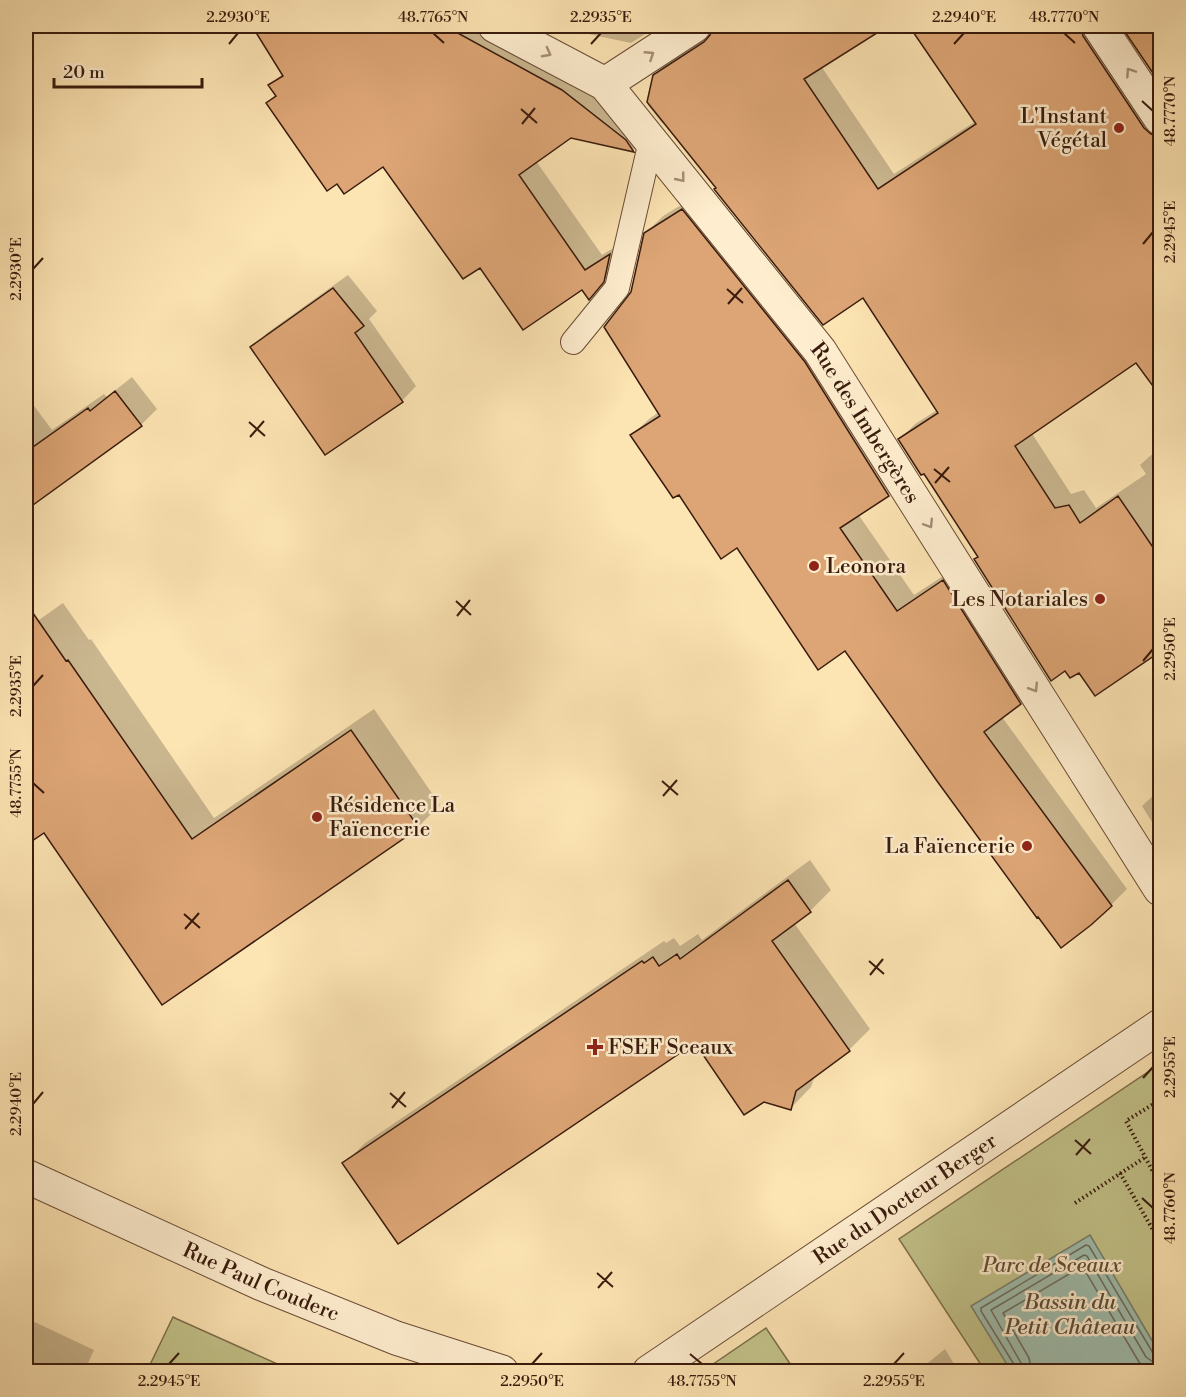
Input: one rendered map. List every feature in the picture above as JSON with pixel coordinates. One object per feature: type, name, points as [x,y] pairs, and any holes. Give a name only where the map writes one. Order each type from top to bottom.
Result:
[{"type":"street","name":"Rue des Imbergères","points":[[495,26],[605,84],[820,351],[1161,889]]},
{"type":"street","points":[[605,84],[694,26]]},
{"type":"street","points":[[1099,26],[1161,117]]},
{"type":"street","name":"Rue du Docteur Berger","points":[[649,1371],[1161,1026]]},
{"type":"street","name":"Rue Paul Couderc","points":[[26,1176],[262,1284],[396,1338],[502,1371]]},
{"type":"lane","points":[[573,342],[617,288],[651,141]]},
{"type":"path","points":[[1161,1100],[1126,1121],[1144,1158],[1161,1185]]},
{"type":"path","points":[[1075,1203],[1144,1158]]},
{"type":"path","points":[[1120,1173],[1161,1242]]},
{"type":"green space","name":"Parc de Sceaux","points":[[1160,1064],[1160,1371],[985,1371],[899,1239]]},
{"type":"green space","points":[[173,1317],[177,1319],[293,1371],[147,1371]]},
{"type":"green space","points":[[766,1328],[795,1371],[703,1371]]},
{"type":"water","name":"Bassin du Petit Château","points":[[1090,1235],[1160,1354],[1160,1371],[1011,1371],[971,1306]]},
{"type":"building","points":[[252,26],[445,26],[562,90],[626,140],[634,152],[571,138],[519,175],[585,270],[610,254],[604,282],[589,300],[582,290],[523,330],[480,268],[463,279],[383,167],[344,194],[337,184],[327,191],[266,103],[276,96],[268,85],[283,76]]},
{"type":"building","points":[[713,26],[888,26],[804,79],[878,189],[976,124],[909,26],[1081,26],[1083,36],[1144,128],[1151,134],[1161,137],[1161,397],[1136,363],[1015,446],[1055,508],[1069,505],[1080,523],[1118,496],[1161,559],[1161,651],[1095,696],[1079,673],[1070,678],[1065,671],[1051,681],[974,559],[978,557],[924,474],[921,475],[898,439],[938,413],[863,298],[823,325],[647,102],[653,75],[704,42]]},
{"type":"building","points":[[1121,26],[1161,26],[1161,85]]},
{"type":"building","points":[[682,209],[805,362],[889,496],[840,528],[897,611],[943,580],[1021,704],[984,732],[1112,906],[1061,948],[937,781],[845,651],[818,670],[737,548],[721,559],[679,495],[673,498],[630,435],[660,416],[604,327],[631,292],[644,233]]},
{"type":"building","points":[[333,288],[364,326],[355,333],[403,402],[325,455],[250,347]]},
{"type":"building","points":[[115,391],[142,426],[26,510],[26,452],[88,408],[90,411]]},
{"type":"building","name":"Résidence La Faïencerie","points":[[26,603],[192,839],[351,730],[419,828],[162,1005],[44,833],[26,845]]},
{"type":"building","name":"FSEF Sceaux","points":[[788,880],[811,912],[772,941],[850,1051],[796,1091],[791,1110],[764,1102],[744,1115],[695,1043],[398,1244],[342,1163],[642,961],[644,963],[653,957],[659,966],[677,954],[680,959]]},
{"type":"place","name":"L'Instant Végétal","points":[[1119,128]]},
{"type":"place","name":"Leonora","points":[[814,566]]},
{"type":"place","name":"Les Notariales","points":[[1100,599]]},
{"type":"place","name":"Résidence La Faïencerie","points":[[317,817]]},
{"type":"place","name":"La Faïencerie","points":[[1027,846]]},
{"type":"place","name":"FSEF Sceaux","points":[[595,1047]]}]
